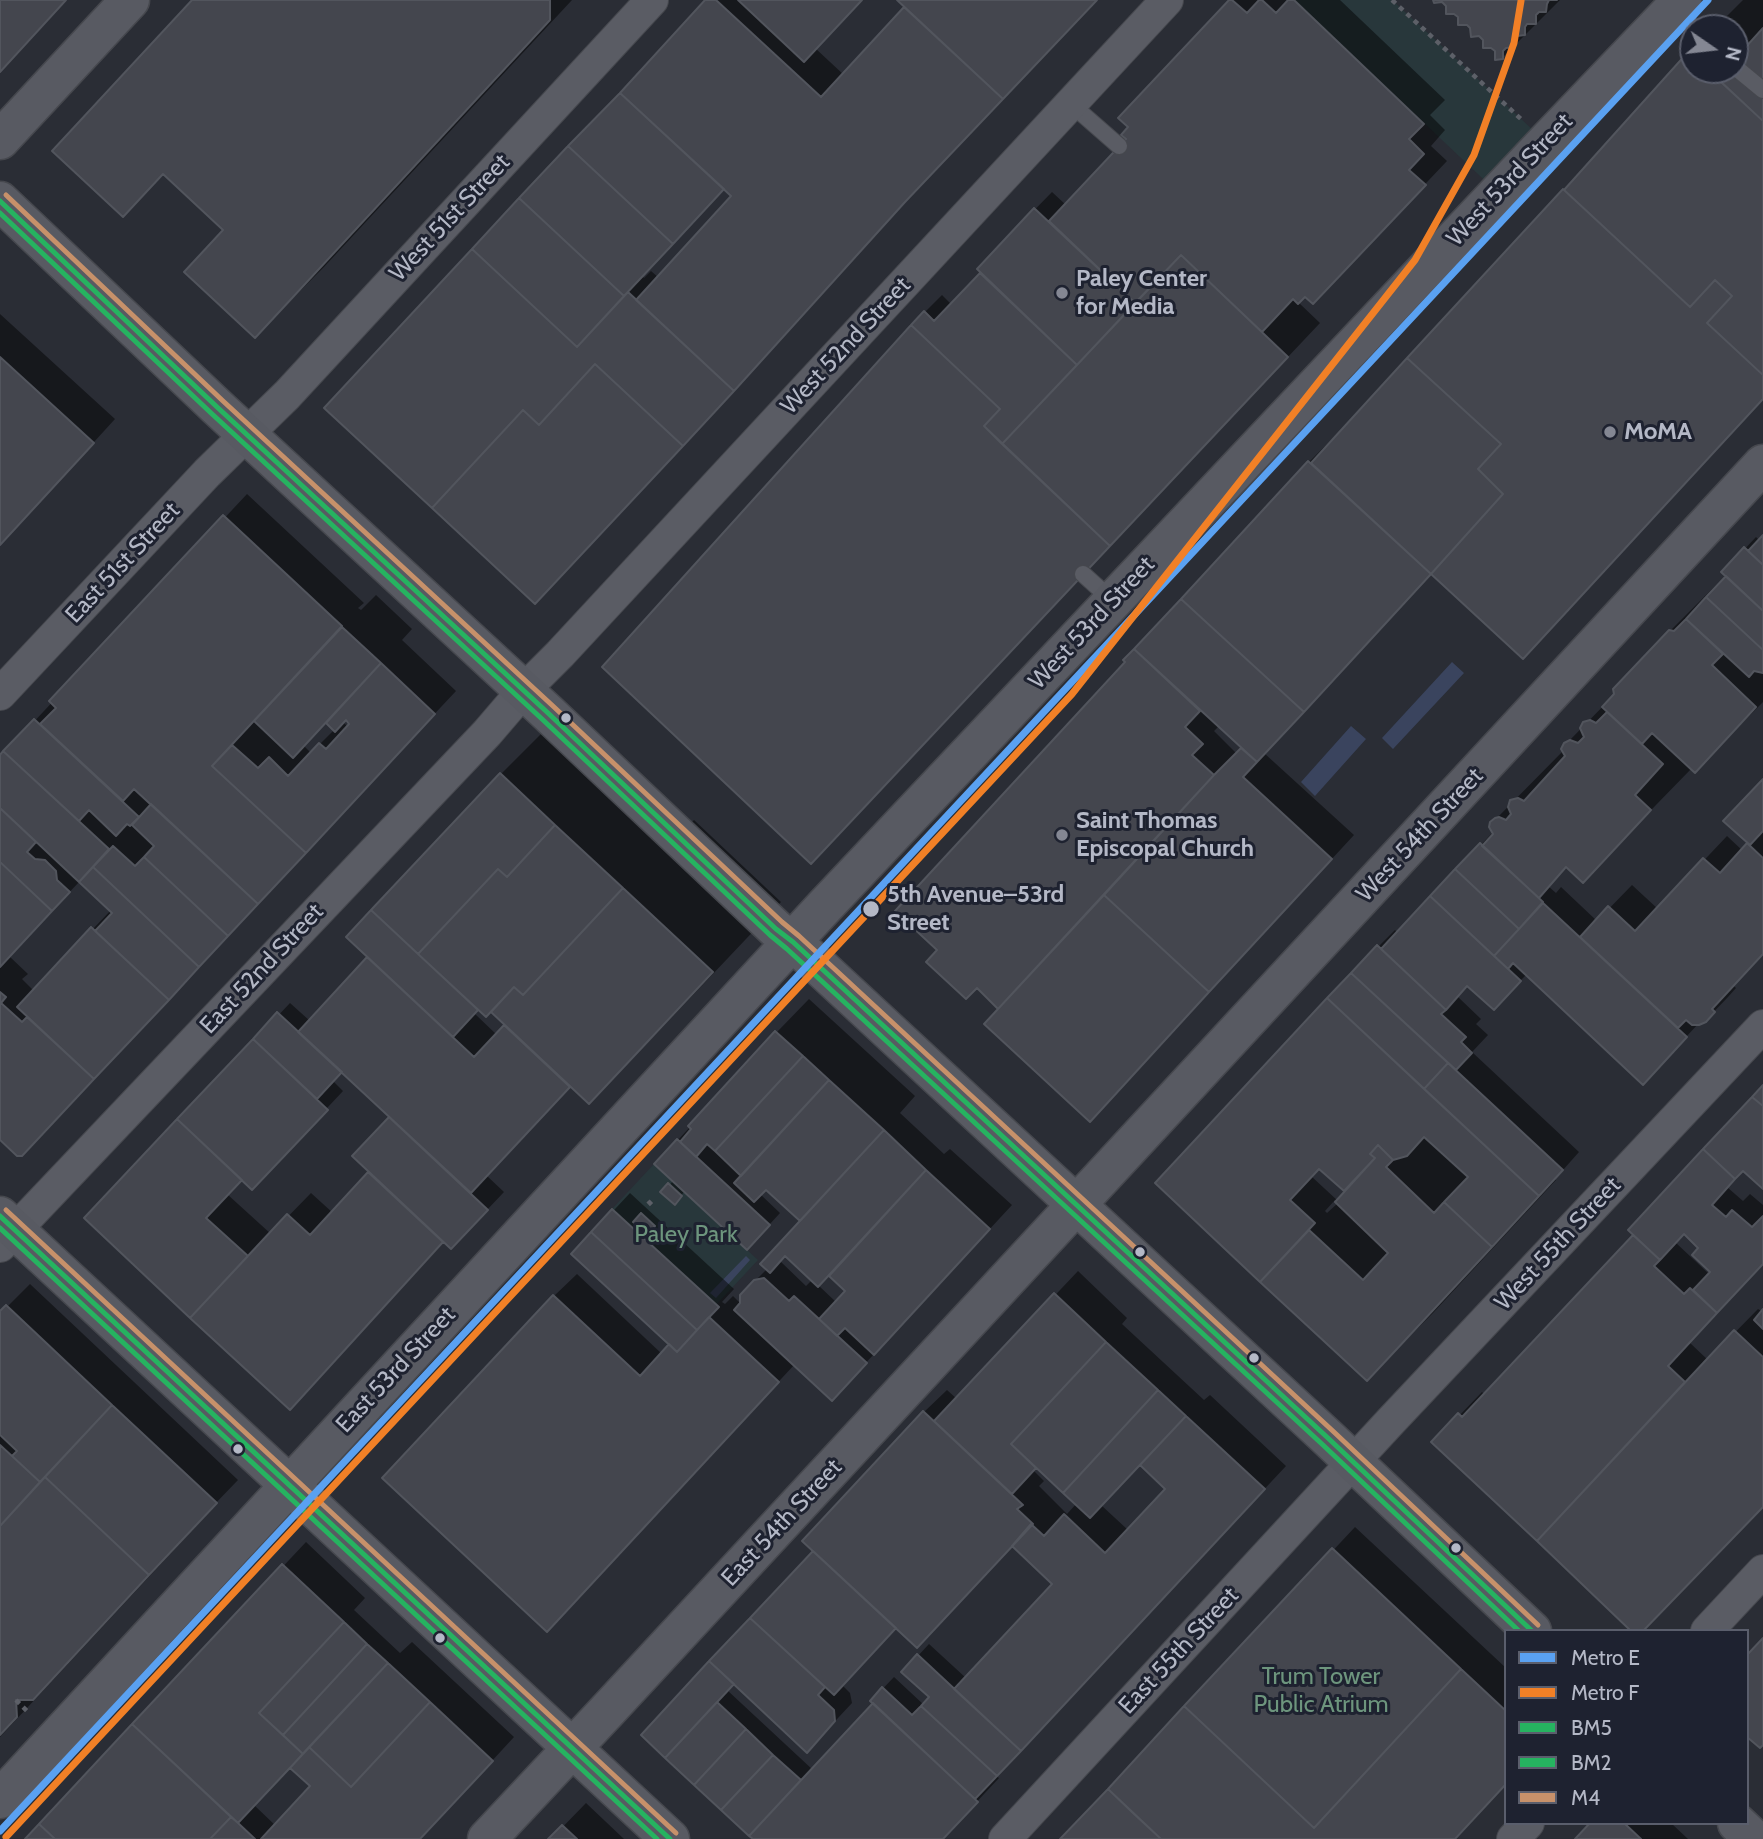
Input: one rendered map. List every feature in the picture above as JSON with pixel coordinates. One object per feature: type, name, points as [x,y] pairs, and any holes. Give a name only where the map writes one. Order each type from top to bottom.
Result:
[{"type":"main road","points":[[0,140],[130,0]]},
{"type":"main road","name":"West 53rd Street","points":[[793,942],[1545,142],[1683,12]]},
{"type":"main road","points":[[0,201],[766,920],[793,942],[1354,1462],[1530,1629]]},
{"type":"main road","name":"West 54th Street","points":[[1076,1205],[1763,464]]},
{"type":"main road","name":"East 53rd Street","points":[[0,1799],[793,942]]},
{"type":"main road","name":"East 54th Street","points":[[487,1839],[1076,1205]]},
{"type":"main road","points":[[5,1231],[289,1485],[670,1839]]},
{"type":"main road","points":[[1739,1825],[1754,1839]]},
{"type":"street","name":"West 52nd Street","points":[[523,691],[1167,0]]},
{"type":"street","name":"West 51st Street","points":[[247,435],[287,395],[643,3]]},
{"type":"street","name":"East 51st Street","points":[[0,694],[207,473],[247,435]]},
{"type":"street","name":"East 52nd Street","points":[[5,1231],[477,743],[523,691]]},
{"type":"street","name":"West 55th Street","points":[[1354,1462],[1763,1026]]},
{"type":"street","name":"East 55th Street","points":[[1005,1839],[1354,1462]]},
{"type":"street","points":[[1709,1629],[1763,1571]]},
{"type":"street","points":[[1513,1839],[1526,1825]]},
{"type":"lane","points":[[1749,78],[1763,90]]},
{"type":"lane","points":[[1072,104],[1119,146]]},
{"type":"lane","points":[[1083,575],[1113,601]]},
{"type":"path","points":[[1392,0],[1545,142]]},
{"type":"path","points":[[648,1201],[653,1206]]},
{"type":"path","points":[[16,1700],[31,1714]]},
{"type":"green space","points":[[1294,0],[1392,0],[1546,142],[1498,193]]},
{"type":"green space","name":"Paley Park","points":[[654,1164],[758,1260],[716,1305],[612,1209]]},
{"type":"water","points":[[1452,662],[1464,673],[1393,749],[1382,738]]},
{"type":"water","points":[[1351,726],[1366,739],[1315,796],[1301,782]]},
{"type":"water","points":[[746,1256],[750,1260],[716,1298],[710,1293]]},
{"type":"building","points":[[0,0],[66,0],[0,72]]},
{"type":"building","points":[[192,0],[550,0],[550,20],[255,338],[184,272],[223,230],[163,174],[123,217],[52,151]]},
{"type":"building","points":[[705,0],[716,0],[821,97],[904,7],[1003,99],[905,202],[734,391],[636,300],[731,196],[620,93]]},
{"type":"building","points":[[738,0],[862,0],[804,62]]},
{"type":"building","points":[[897,0],[1097,0],[1003,99]]},
{"type":"building","points":[[1229,0],[1247,13],[1262,0],[1276,13],[1288,0],[1294,0],[1424,124],[1409,139],[1424,154],[1409,170],[1426,185],[1313,304],[1305,297],[1298,304],[1293,299],[1262,332],[1181,255],[1135,303],[1049,221],[1126,139],[1121,135],[1128,127],[1118,118]]},
{"type":"building","points":[[1433,0],[1549,0],[1546,12],[1536,15],[1536,24],[1527,24],[1525,35],[1517,36],[1514,39],[1514,47],[1503,51],[1503,59],[1495,60],[1495,51],[1483,48],[1483,40],[1479,36],[1471,37],[1467,25],[1458,25],[1458,17],[1446,14],[1446,6],[1442,2],[1434,3]]},
{"type":"building","points":[[1763,28],[1763,121],[1723,84],[1749,84],[1749,44]]},
{"type":"building","points":[[1679,62],[1679,84],[1723,84],[1763,121],[1763,375],[1707,323],[1732,296],[1715,280],[1690,307],[1564,190]]},
{"type":"building","points":[[620,93],[724,189],[673,244],[568,146]]},
{"type":"building","points":[[568,146],[673,244],[624,296],[519,198]]},
{"type":"building","name":"MoMA","points":[[1563,189],[1690,307],[1715,280],[1732,296],[1707,323],[1763,375],[1763,399],[1523,659],[1431,574],[1503,494],[1478,469],[1501,444],[1407,358]]},
{"type":"building","points":[[519,198],[624,296],[577,347],[472,249]]},
{"type":"building","name":"Paley Center for Media","points":[[1034,208],[1135,303],[1077,365],[977,269]]},
{"type":"building","points":[[472,249],[577,347],[628,292],[734,391],[683,446],[595,364],[539,425],[523,410],[432,508],[324,408]]},
{"type":"building","points":[[1181,255],[1288,357],[1110,546],[1002,444]]},
{"type":"building","points":[[980,273],[1077,365],[1002,444],[984,426],[1000,409],[911,325],[924,311],[934,321]]},
{"type":"building","points":[[911,325],[1000,409],[984,426],[1110,546],[811,864],[602,667]]},
{"type":"building","points":[[0,357],[94,443],[0,545]]},
{"type":"building","points":[[1407,358],[1501,444],[1478,469],[1503,494],[1431,574],[1311,463]]},
{"type":"building","points":[[595,364],[683,446],[535,604],[432,508],[523,410],[539,425]]},
{"type":"building","points":[[1308,461],[1431,574],[1304,712],[1181,599]]},
{"type":"building","points":[[223,515],[342,626],[212,766],[306,853],[258,904],[134,789],[123,801],[40,724],[56,708],[49,701]]},
{"type":"building","points":[[1763,535],[1763,565],[1748,551]]},
{"type":"building","points":[[1744,547],[1763,565],[1763,611],[1721,572]]},
{"type":"building","points":[[1726,576],[1763,611],[1763,650],[1706,597]]},
{"type":"building","points":[[1706,597],[1763,650],[1763,673],[1754,671],[1749,677],[1686,619]]},
{"type":"building","points":[[1181,599],[1304,712],[1257,762],[1134,649]]},
{"type":"building","points":[[1686,619],[1723,654],[1712,665],[1756,707],[1695,773],[1652,733],[1642,744],[1602,707],[1614,694],[1613,689],[1669,630],[1674,631]]},
{"type":"building","points":[[342,627],[381,663],[293,758],[254,721]]},
{"type":"building","name":"Saint Thomas Episcopal Church","points":[[1134,649],[1200,711],[1185,727],[1203,744],[1192,755],[1214,775],[998,1009],[977,988],[966,999],[926,962],[937,950],[895,911],[1125,662],[1123,660]]},
{"type":"building","points":[[381,663],[435,714],[306,853],[212,766],[232,745],[258,768],[269,757],[288,776],[319,743],[326,749],[349,724],[346,720],[335,732],[326,723]]},
{"type":"building","points":[[1607,712],[1663,764],[1635,795],[1651,810],[1583,883],[1566,867],[1539,898],[1482,846],[1493,834],[1489,827],[1490,822],[1499,817],[1506,820],[1511,814],[1508,807],[1510,800],[1518,798],[1524,801],[1565,756],[1561,749],[1564,743],[1570,740],[1578,743],[1584,737],[1580,728],[1583,722],[1590,720],[1596,723]]},
{"type":"building","points":[[34,719],[139,817],[130,826],[127,824],[116,836],[89,810],[79,821],[3,751]]},
{"type":"building","points":[[1241,748],[1257,762],[1243,777],[1332,859],[1209,992],[1104,895]]},
{"type":"building","points":[[3,751],[109,849],[79,882],[0,808],[0,755]]},
{"type":"building","points":[[500,773],[555,825],[507,877],[498,869],[418,954],[371,910]]},
{"type":"building","points":[[1763,779],[1763,831],[1750,845],[1723,821]]},
{"type":"building","points":[[151,804],[258,904],[228,936],[144,857],[154,846],[132,825]]},
{"type":"building","points":[[0,808],[36,842],[27,852],[35,859],[45,860],[56,871],[57,880],[70,892],[52,911],[0,862]]},
{"type":"building","points":[[555,825],[623,888],[523,995],[514,987],[486,1017],[418,954],[498,869],[507,877]]},
{"type":"building","points":[[1480,843],[1543,902],[1519,929],[1455,869]]},
{"type":"building","points":[[1747,843],[1763,858],[1763,954],[1712,1009],[1715,1012],[1706,1022],[1692,1025],[1686,1020],[1678,1028],[1580,937],[1608,906],[1635,931],[1703,858],[1720,873]]},
{"type":"building","points":[[113,846],[135,866],[144,857],[228,936],[199,967],[93,867]]},
{"type":"building","points":[[0,862],[52,911],[0,967]]},
{"type":"building","points":[[93,867],[199,967],[169,1000],[95,931],[112,913],[79,882]]},
{"type":"building","points":[[1455,869],[1519,929],[1494,956],[1430,896]]},
{"type":"building","points":[[623,888],[713,972],[589,1104],[491,1012],[514,987],[523,995]]},
{"type":"building","points":[[1104,895],[1209,992],[1090,1122],[984,1024]]},
{"type":"building","points":[[1430,896],[1521,981],[1494,1010],[1467,986],[1446,1010],[1381,949]]},
{"type":"building","points":[[1543,903],[1687,1037],[1643,1085],[1513,963],[1508,969],[1494,956]]},
{"type":"building","points":[[371,910],[478,1010],[453,1037],[346,937]]},
{"type":"building","points":[[91,927],[169,1000],[94,1079],[17,1007]]},
{"type":"building","points":[[1377,945],[1446,1010],[1441,1014],[1466,1037],[1461,1042],[1472,1053],[1456,1070],[1351,973]]},
{"type":"building","points":[[367,957],[474,1057],[504,1025],[570,1087],[471,1193],[298,1032]]},
{"type":"building","points":[[1351,973],[1448,1063],[1424,1089],[1327,998]]},
{"type":"building","points":[[0,992],[6,997],[1,1003],[22,1022],[27,1017],[94,1079],[22,1156],[17,1156],[0,1140]]},
{"type":"building","points":[[1327,998],[1539,1196],[1492,1247],[1444,1202],[1468,1177],[1424,1137],[1407,1156],[1393,1160],[1378,1145],[1370,1154],[1375,1158],[1344,1191],[1319,1169],[1290,1200],[1315,1223],[1260,1282],[1155,1183]]},
{"type":"building","points":[[277,1012],[342,1072],[317,1099],[253,1039]]},
{"type":"building","points":[[775,1031],[803,1056],[715,1151],[707,1144],[696,1157],[680,1142],[691,1129],[688,1126]]},
{"type":"building","points":[[253,1039],[328,1110],[252,1190],[177,1119]]},
{"type":"building","points":[[803,1056],[829,1080],[741,1176],[715,1151]]},
{"type":"building","points":[[1448,1063],[1563,1170],[1539,1196],[1424,1089]]},
{"type":"building","points":[[829,1080],[884,1130],[800,1221],[766,1190],[754,1202],[734,1183]]},
{"type":"building","points":[[1763,1085],[1763,1106],[1752,1097]]},
{"type":"building","points":[[1752,1097],[1763,1106],[1763,1189],[1743,1171],[1735,1179],[1703,1149]]},
{"type":"building","points":[[389,1117],[488,1210],[451,1249],[352,1156]]},
{"type":"building","points":[[177,1119],[242,1180],[206,1218],[248,1256],[190,1318],[84,1218]]},
{"type":"building","points":[[884,1130],[926,1170],[818,1287],[785,1256],[770,1273],[760,1264]]},
{"type":"building","points":[[677,1139],[770,1225],[747,1250],[654,1164]]},
{"type":"building","points":[[1378,1145],[1393,1160],[1386,1167],[1434,1213],[1444,1202],[1492,1247],[1367,1381],[1260,1282],[1309,1230],[1363,1280],[1388,1253],[1335,1202],[1375,1158],[1370,1154]]},
{"type":"building","points":[[1703,1149],[1735,1179],[1712,1205],[1726,1217],[1732,1210],[1752,1227],[1763,1216],[1763,1264],[1717,1313],[1693,1290],[1710,1272],[1692,1255],[1698,1248],[1684,1234],[1660,1260],[1628,1230]]},
{"type":"building","points":[[926,1170],[990,1229],[874,1355],[845,1328],[837,1336],[819,1319],[845,1291],[829,1276]]},
{"type":"building","points":[[368,1172],[443,1242],[290,1410],[190,1318],[287,1214],[310,1235]]},
{"type":"building","points":[[668,1183],[682,1196],[675,1205],[660,1192]]},
{"type":"building","points":[[612,1209],[719,1307],[697,1330],[591,1232]]},
{"type":"building","points":[[641,1213],[655,1226],[648,1234],[633,1222]]},
{"type":"building","points":[[591,1232],[697,1330],[677,1352],[571,1254]]},
{"type":"building","points":[[1633,1235],[1660,1260],[1654,1266],[1684,1294],[1690,1288],[1717,1313],[1668,1366],[1685,1382],[1537,1541],[1431,1442],[1458,1413],[1462,1417]]},
{"type":"building","points":[[764,1278],[789,1301],[794,1296],[867,1363],[832,1401],[734,1310],[740,1303],[740,1295],[754,1280]]},
{"type":"building","points":[[1054,1293],[1106,1342],[1011,1444],[1036,1468],[1012,1494],[934,1421]]},
{"type":"building","points":[[553,1295],[640,1376],[669,1344],[677,1352],[709,1317],[779,1382],[547,1632],[382,1478]]},
{"type":"building","points":[[6,1305],[112,1405],[40,1482],[12,1456],[17,1451],[0,1435],[0,1311]]},
{"type":"building","points":[[1763,1309],[1763,1329],[1754,1320]]},
{"type":"building","points":[[1734,1330],[1763,1357],[1763,1507],[1645,1629],[1629,1629],[1537,1541]]},
{"type":"building","points":[[1106,1342],[1158,1390],[1063,1493],[1011,1444]]},
{"type":"building","points":[[1158,1390],[1186,1416],[1090,1518],[1063,1493]]},
{"type":"building","points":[[112,1405],[217,1503],[149,1575],[45,1477]]},
{"type":"building","points":[[923,1411],[1023,1505],[1017,1509],[1033,1524],[917,1648],[802,1541]]},
{"type":"building","points":[[1186,1416],[1265,1489],[1021,1751],[954,1689],[1052,1584],[1012,1546],[1031,1524],[1044,1536],[1064,1514],[1105,1553],[1165,1489],[1140,1465]]},
{"type":"building","points":[[0,1445],[40,1482],[0,1526]]},
{"type":"building","points":[[45,1477],[149,1575],[33,1700],[16,1700],[17,1717],[0,1735],[0,1526]]},
{"type":"building","name":"Trum Tower Public Atrium","points":[[1332,1548],[1461,1669],[1314,1828],[1184,1706]]},
{"type":"building","points":[[813,1551],[896,1628],[834,1695],[750,1618]]},
{"type":"building","points":[[282,1564],[344,1622],[259,1713],[303,1754],[238,1823],[132,1724]]},
{"type":"building","points":[[750,1618],[825,1687],[818,1695],[834,1710],[835,1721],[807,1753],[709,1661]]},
{"type":"building","points":[[344,1622],[367,1644],[283,1735],[259,1713]]},
{"type":"building","points":[[1763,1638],[1763,1745],[1760,1748],[1749,1739],[1749,1653]]},
{"type":"building","points":[[367,1644],[388,1663],[303,1754],[283,1735]]},
{"type":"building","points":[[917,1654],[1021,1751],[997,1776],[921,1706],[929,1697],[901,1672]]},
{"type":"building","points":[[709,1661],[734,1684],[665,1758],[641,1735]]},
{"type":"building","points":[[388,1663],[430,1702],[351,1787],[309,1747]]},
{"type":"building","points":[[1461,1669],[1504,1709],[1504,1786],[1455,1839],[1161,1839],[1108,1789],[1184,1706],[1314,1828]]},
{"type":"building","points":[[882,1687],[912,1715],[921,1706],[997,1776],[975,1799],[870,1701]]},
{"type":"building","points":[[430,1702],[493,1761],[420,1839],[261,1839],[310,1786],[290,1768],[309,1747],[351,1787]]},
{"type":"building","points":[[717,1702],[746,1729],[694,1785],[665,1758]]},
{"type":"building","points":[[873,1703],[978,1802],[943,1839],[753,1839],[749,1836]]},
{"type":"building","points":[[132,1724],[231,1817],[210,1839],[55,1839],[39,1824]]},
{"type":"building","points":[[746,1729],[773,1755],[721,1810],[694,1785]]},
{"type":"building","points":[[773,1755],[801,1780],[749,1836],[721,1810]]},
{"type":"building","points":[[1108,1789],[1133,1813],[1161,1839],[1060,1839]]},
{"type":"building","points":[[231,1817],[238,1823],[255,1839],[210,1839]]},
{"type":"building","points":[[39,1824],[55,1839],[25,1839]]},
{"type":"building","points":[[562,1825],[577,1839],[548,1839]]},
{"type":"building","points":[[1588,1825],[1626,1825],[1641,1839],[1575,1839]]},
{"type":"metro line","name":"E","points":[[0,1831],[1708,0]]},
{"type":"metro line","name":"F","points":[[6,1837],[1072,694],[1415,260],[1474,155],[1514,43],[1521,1]]},
{"type":"transit line","name":"M4","points":[[6,195],[223,401],[1335,1433],[1538,1625]]},
{"type":"transit line","name":"BM5","points":[[0,201],[776,929],[1329,1439],[1530,1629]]},
{"type":"transit line","name":"BM2","points":[[0,213],[770,935],[1323,1445],[1517,1629]]},
{"type":"transit line","name":"M4","points":[[6,1210],[676,1833]]},
{"type":"transit line","name":"BM5","points":[[0,1216],[670,1839]]},
{"type":"transit line","name":"BM2","points":[[0,1228],[657,1839]]},
{"type":"place","name":"Paley Center for Media","points":[[1062,293]]},
{"type":"place","name":"MoMA","points":[[1610,432]]},
{"type":"place","name":"Saint Thomas Episcopal Church","points":[[1062,835]]},
{"type":"place","name":"5th Avenue–53rd Street","points":[[871,909]]}]
